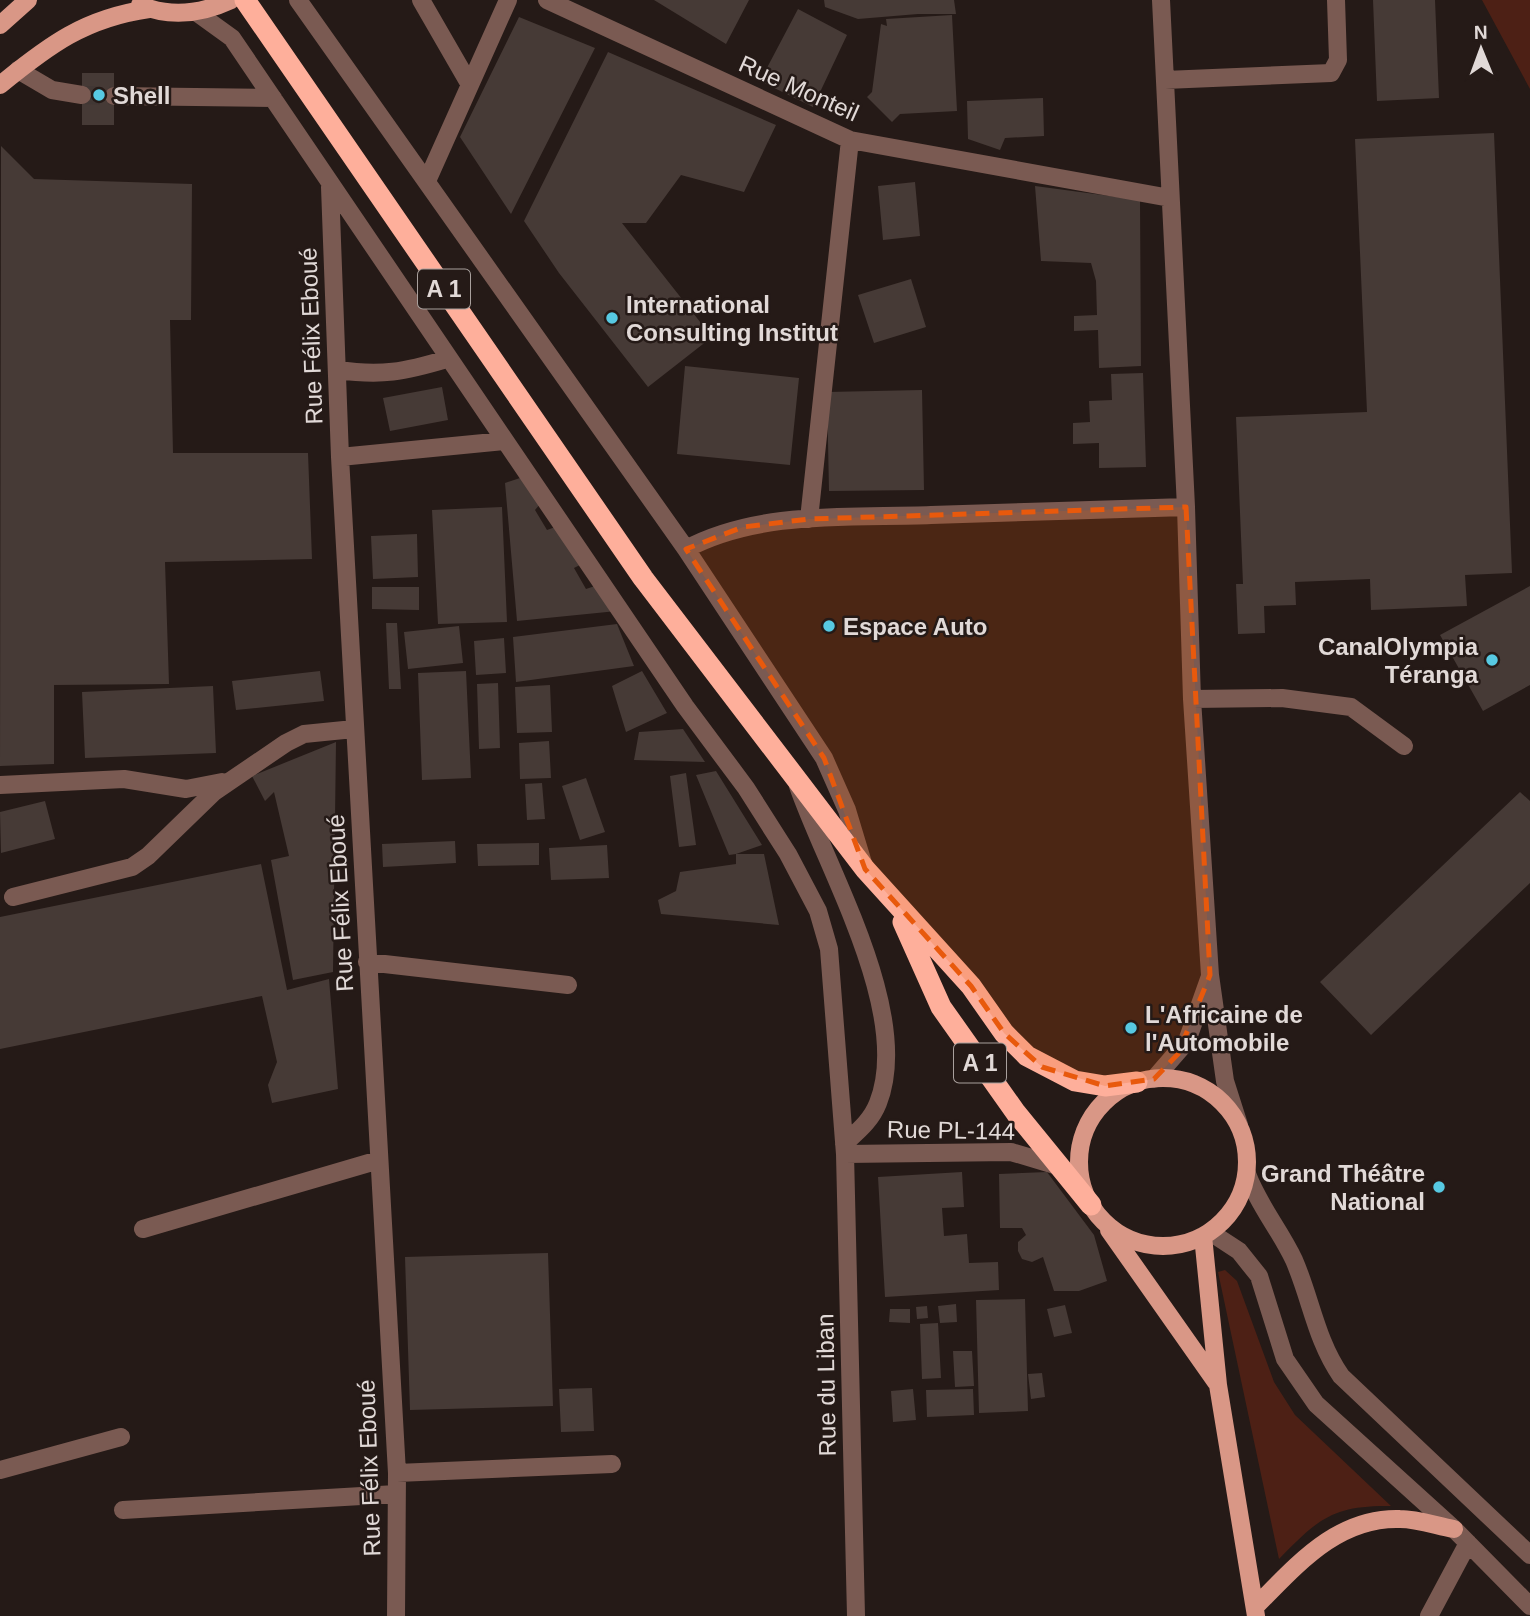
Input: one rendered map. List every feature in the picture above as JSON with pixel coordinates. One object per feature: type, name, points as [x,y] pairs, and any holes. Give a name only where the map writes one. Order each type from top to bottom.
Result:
[{"type":"highway","name":"A 1","points":[[246,0],[643,578],[778,757],[894,904],[971,986],[1003,1033],[1027,1056],[1075,1081],[1105,1086],[1145,1080]]},
{"type":"highway","name":"A 1","points":[[894,904],[941,1007],[1055,1165],[1097,1213]]},
{"type":"main road","points":[[0,25],[27,0]]},
{"type":"main road","points":[[130,0],[149,9],[172,13],[196,12],[231,0]]},
{"type":"main road","points":[[0,85],[18,70],[93,21],[149,9]]},
{"type":"main road","points":[[1097,1213],[1133,1241],[1150,1245],[1168,1246],[1206,1234],[1235,1206],[1247,1174],[1245,1141],[1230,1110],[1204,1088],[1171,1078],[1145,1080],[1105,1101],[1084,1132],[1079,1170],[1097,1213],[1218,1385]]},
{"type":"main road","points":[[1206,1234],[1218,1385],[1256,1611]]},
{"type":"main road","points":[[1256,1611],[1324,1542],[1351,1527],[1374,1520],[1403,1518],[1454,1529]]},
{"type":"street","points":[[298,0],[686,549],[824,758],[847,810],[865,869]]},
{"type":"street","points":[[421,0],[470,85]]},
{"type":"street","points":[[427,181],[508,0]]},
{"type":"street","name":"Rue Monteil","points":[[547,0],[850,139],[1171,198]]},
{"type":"street","points":[[1161,0],[1186,507],[1192,699],[1210,975],[1225,1081],[1239,1125]]},
{"type":"street","points":[[1164,80],[1331,72],[1338,60],[1336,0]]},
{"type":"street","name":"Rue du Liban","points":[[196,12],[232,38],[273,97],[330,187],[503,441],[685,706],[746,788],[788,854],[818,911],[829,949],[845,1149],[856,1616]]},
{"type":"street","points":[[18,70],[52,90],[82,95]]},
{"type":"street","points":[[114,96],[273,97]]},
{"type":"street","points":[[809,519],[850,139]]},
{"type":"street","name":"Rue Félix Eboué","points":[[330,187],[354,729],[397,1473],[396,1616]]},
{"type":"street","points":[[337,370],[376,375],[411,370],[447,359]]},
{"type":"street","points":[[340,457],[503,441]]},
{"type":"street","points":[[686,549],[712,535],[743,527],[809,519],[1186,507]]},
{"type":"street","points":[[1192,699],[1282,698],[1351,707],[1404,746]]},
{"type":"street","points":[[13,897],[132,867],[148,856],[214,792],[286,743],[304,734],[354,729]]},
{"type":"street","points":[[0,785],[124,779],[186,789],[232,780]]},
{"type":"street","points":[[795,779],[851,912],[870,969],[884,1036],[884,1083],[878,1104],[867,1124],[845,1149]]},
{"type":"street","points":[[368,962],[568,985]]},
{"type":"street","points":[[1145,1080],[1187,1041],[1210,975]]},
{"type":"street","name":"Rue PL-144","points":[[845,1149],[1010,1152],[1055,1165]]},
{"type":"street","points":[[143,1229],[379,1160]]},
{"type":"street","points":[[1247,1174],[1257,1202],[1284,1240],[1295,1264],[1321,1343],[1341,1376],[1530,1555]]},
{"type":"street","points":[[1206,1234],[1239,1251],[1259,1276],[1285,1359],[1316,1404],[1454,1529],[1530,1606]]},
{"type":"street","points":[[0,1470],[121,1437]]},
{"type":"street","points":[[397,1473],[612,1464]]},
{"type":"street","points":[[123,1510],[396,1494]]},
{"type":"street","points":[[1429,1616],[1468,1543]]},
{"type":"highlighted area","points":[[1186,507],[1210,975],[1178,1054],[1154,1079],[1105,1086],[1042,1067],[1004,1033],[971,986],[865,869],[824,758],[686,549],[743,527],[809,519]]},
{"type":"shaded area","points":[[1482,0],[1530,0],[1530,89]]},
{"type":"shaded area","points":[[1225,1270],[1237,1281],[1274,1382],[1295,1415],[1391,1506],[1355,1508],[1328,1517],[1316,1524],[1279,1559],[1218,1272]]},
{"type":"building","points":[[654,0],[749,0],[726,44]]},
{"type":"building","points":[[824,0],[954,0],[956,14],[858,19],[825,7]]},
{"type":"building","points":[[1373,0],[1435,0],[1439,98],[1377,101]]},
{"type":"building","points":[[798,9],[847,35],[813,107],[760,81]]},
{"type":"building","points":[[952,15],[957,111],[900,114],[892,122],[867,97],[872,92],[881,24],[887,26],[886,19]]},
{"type":"building","points":[[519,17],[595,48],[511,214],[460,137]]},
{"type":"building","points":[[608,52],[776,125],[744,192],[681,175],[646,223],[622,223],[712,337],[648,387],[559,273],[524,221]]},
{"type":"building","points":[[82,73],[114,73],[114,125],[82,125]]},
{"type":"building","points":[[1043,98],[1044,136],[1005,138],[1000,150],[968,139],[967,101]]},
{"type":"building","points":[[1494,133],[1512,573],[1465,575],[1467,606],[1371,610],[1370,579],[1295,582],[1296,605],[1264,606],[1265,633],[1238,634],[1236,584],[1243,584],[1236,417],[1367,412],[1355,139]]},
{"type":"building","points":[[1,146],[34,179],[192,184],[191,320],[170,320],[173,453],[308,453],[312,559],[165,562],[169,684],[54,685],[54,764],[0,766]]},
{"type":"building","points":[[915,182],[920,236],[883,240],[878,186]]},
{"type":"building","points":[[1035,186],[1140,200],[1141,366],[1099,368],[1098,330],[1074,331],[1074,316],[1097,315],[1096,281],[1091,263],[1041,261]]},
{"type":"building","points":[[911,279],[926,327],[874,343],[858,295]]},
{"type":"building","points":[[685,366],[799,378],[790,465],[677,454]]},
{"type":"building","points":[[1143,373],[1146,467],[1099,468],[1099,443],[1073,444],[1073,423],[1090,422],[1089,401],[1112,400],[1111,374]]},
{"type":"building","points":[[442,387],[448,420],[390,431],[383,398]]},
{"type":"building","points":[[922,390],[924,490],[829,491],[827,392]]},
{"type":"building","points":[[523,477],[541,503],[535,510],[547,530],[558,526],[582,564],[574,568],[586,589],[598,585],[617,611],[517,621],[505,483]]},
{"type":"building","points":[[502,507],[507,622],[438,624],[432,510]]},
{"type":"building","points":[[417,534],[418,577],[373,579],[371,536]]},
{"type":"building","name":"CanalOlympia Téranga","points":[[1530,586],[1530,685],[1483,711],[1440,635]]},
{"type":"building","points":[[372,587],[419,587],[419,610],[372,609]]},
{"type":"building","points":[[386,623],[397,623],[401,689],[389,689]]},
{"type":"building","points":[[617,624],[634,666],[516,682],[513,637]]},
{"type":"building","points":[[459,626],[463,663],[408,669],[404,632]]},
{"type":"building","points":[[504,638],[506,673],[476,675],[474,641]]},
{"type":"building","points":[[320,671],[324,701],[236,710],[232,681]]},
{"type":"building","points":[[466,671],[471,778],[422,780],[418,673]]},
{"type":"building","points":[[642,671],[667,713],[626,732],[612,686]]},
{"type":"building","points":[[498,683],[500,748],[479,749],[477,684]]},
{"type":"building","points":[[550,685],[552,732],[517,733],[515,687]]},
{"type":"building","points":[[213,686],[216,753],[85,758],[82,692]]},
{"type":"building","points":[[683,729],[705,762],[634,760],[639,732]]},
{"type":"building","points":[[549,741],[551,778],[520,779],[519,743]]},
{"type":"building","points":[[336,742],[333,972],[293,980],[271,860],[289,856],[274,792],[265,801],[252,776]]},
{"type":"building","points":[[716,771],[762,845],[729,855],[696,775]]},
{"type":"building","points":[[686,773],[696,845],[679,847],[670,776]]},
{"type":"building","points":[[586,778],[605,832],[580,840],[562,786]]},
{"type":"building","points":[[542,783],[545,819],[527,820],[525,784]]},
{"type":"building","points":[[1520,792],[1530,801],[1530,883],[1371,1035],[1320,982]]},
{"type":"building","points":[[45,801],[55,839],[1,853],[0,812]]},
{"type":"building","points":[[455,841],[456,863],[383,867],[382,844]]},
{"type":"building","points":[[539,843],[539,865],[478,866],[477,844]]},
{"type":"building","points":[[607,845],[609,878],[551,880],[549,848]]},
{"type":"building","points":[[736,854],[764,854],[779,925],[661,914],[658,900],[676,891],[680,872],[736,864]]},
{"type":"building","points":[[261,864],[287,990],[329,979],[338,1089],[272,1103],[268,1085],[277,1062],[262,996],[0,1049],[0,917]]},
{"type":"building","points":[[962,1172],[964,1207],[942,1208],[944,1236],[967,1234],[969,1263],[998,1262],[999,1290],[885,1297],[878,1177]]},
{"type":"building","points":[[1047,1172],[1094,1235],[1107,1281],[1079,1291],[1054,1291],[1043,1257],[1032,1262],[1022,1259],[1018,1242],[1026,1235],[1022,1228],[1000,1228],[999,1174]]},
{"type":"building","points":[[548,1253],[553,1406],[410,1410],[405,1257]]},
{"type":"building","points":[[1025,1299],[1028,1411],[979,1413],[976,1300]]},
{"type":"building","points":[[956,1304],[957,1322],[940,1323],[938,1306]]},
{"type":"building","points":[[1065,1305],[1072,1333],[1054,1337],[1047,1309]]},
{"type":"building","points":[[927,1306],[928,1318],[917,1319],[916,1307]]},
{"type":"building","points":[[890,1309],[910,1309],[910,1323],[889,1322]]},
{"type":"building","points":[[938,1323],[941,1378],[922,1379],[920,1324]]},
{"type":"building","points":[[953,1351],[972,1351],[974,1386],[955,1387]]},
{"type":"building","points":[[1042,1373],[1045,1397],[1031,1399],[1028,1374]]},
{"type":"building","points":[[592,1388],[594,1431],[561,1432],[559,1389]]},
{"type":"building","points":[[913,1389],[916,1420],[893,1422],[891,1391]]},
{"type":"building","points":[[973,1389],[974,1415],[927,1417],[926,1390]]},
{"type":"tunnel","points":[[82,95],[114,96]]},
{"type":"place","name":"Shell","points":[[99,95]]},
{"type":"place","name":"International Consulting Institut","points":[[612,318]]},
{"type":"place","name":"Espace Auto","points":[[829,626]]},
{"type":"place","name":"CanalOlympia Téranga","points":[[1492,660]]},
{"type":"place","name":"L'Africaine de l'Automobile","points":[[1131,1028]]},
{"type":"place","name":"Grand Théâtre National","points":[[1439,1187]]}]
